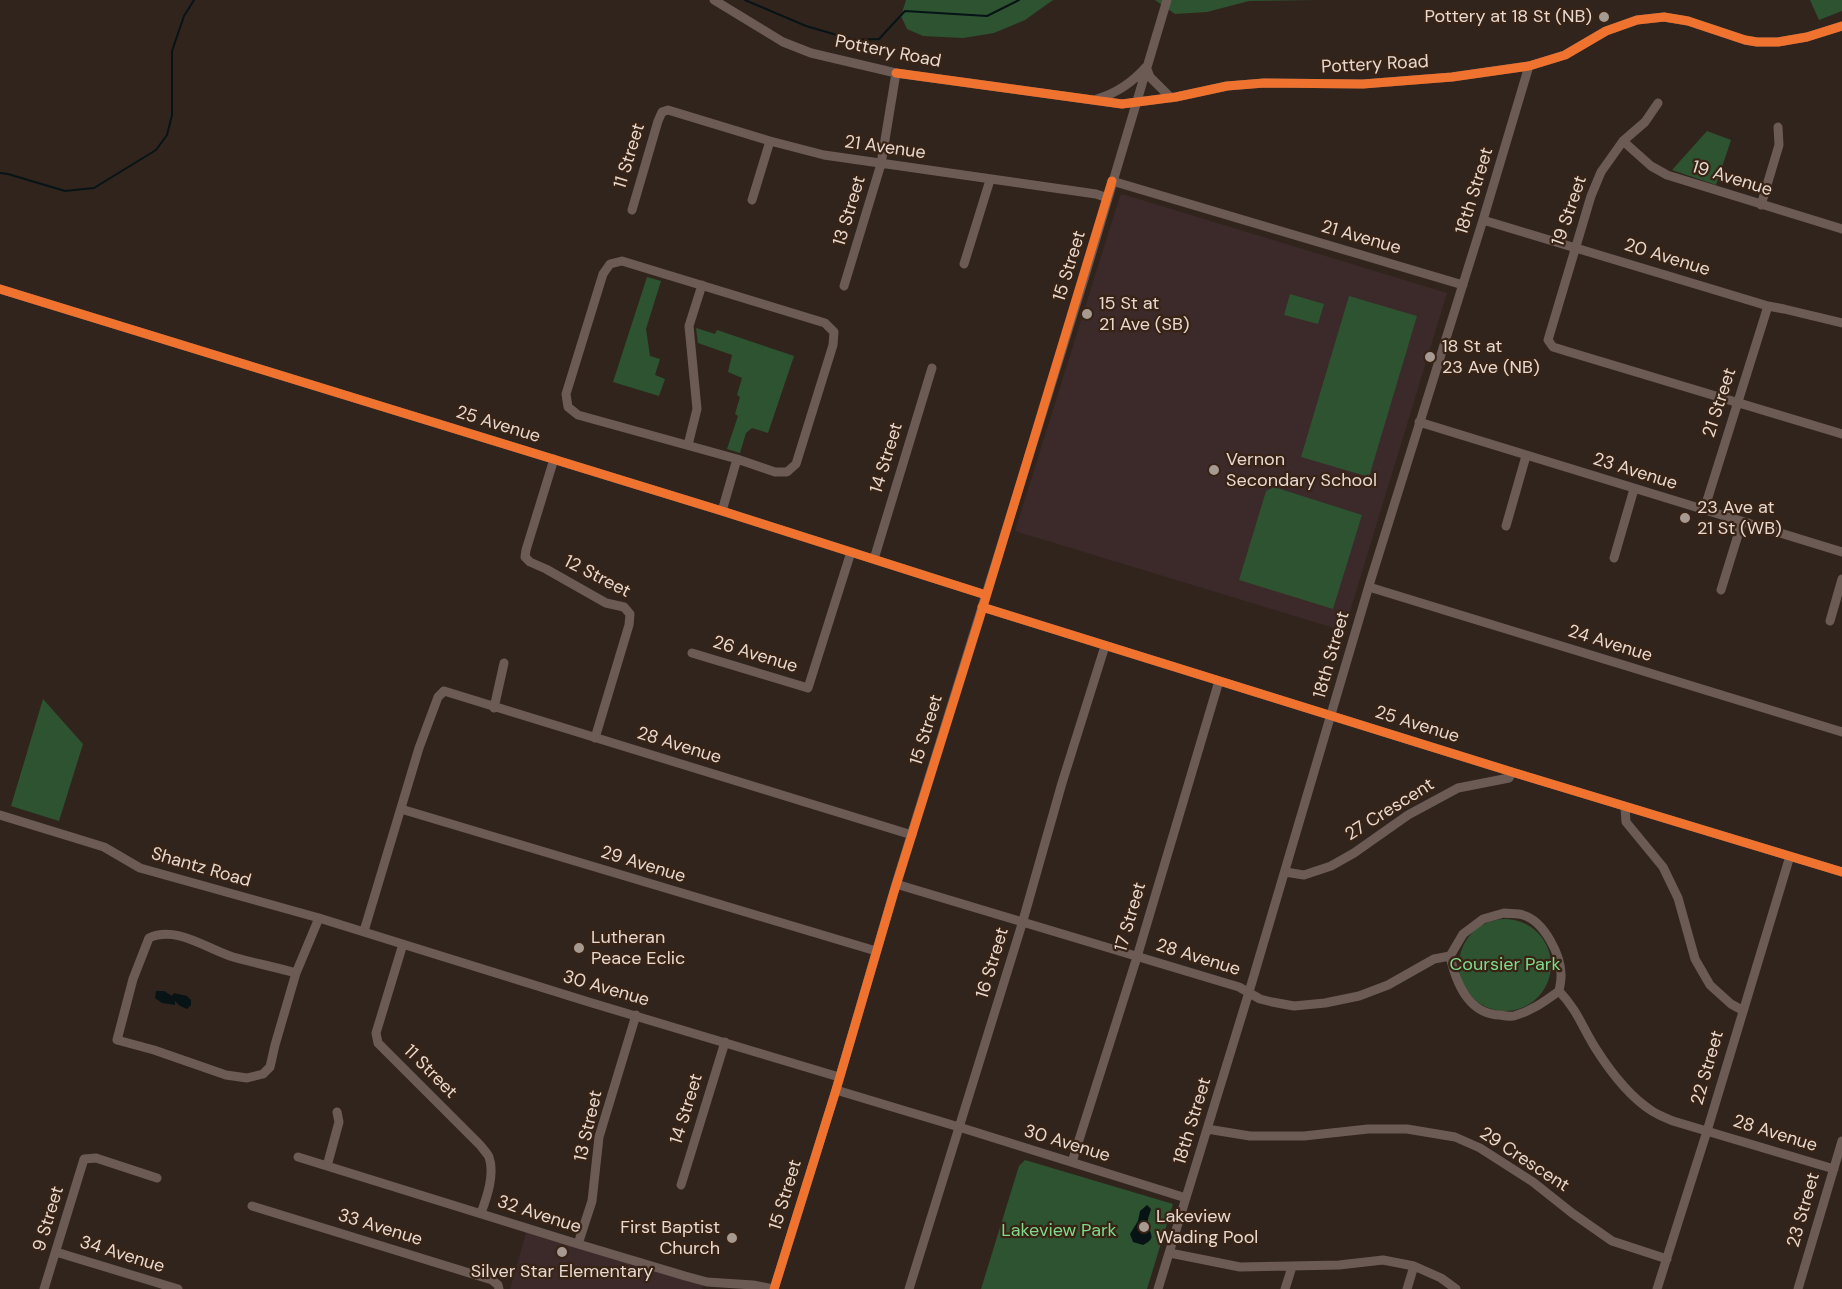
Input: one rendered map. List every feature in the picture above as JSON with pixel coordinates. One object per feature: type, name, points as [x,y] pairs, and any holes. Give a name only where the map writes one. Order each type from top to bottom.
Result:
[{"type":"street","name":"Pottery Road","points":[[714,0],[783,42],[811,52],[896,73],[1122,104],[1171,98],[1227,86],[1264,83],[1363,84],[1452,77],[1529,66],[1564,55],[1606,31],[1637,20],[1664,17],[1688,21],[1757,42],[1778,42],[1807,37],[1842,26]]},
{"type":"street","name":"15 Street","points":[[774,1289],[1167,0]]},
{"type":"street","name":"18th Street","points":[[1158,1289],[1419,422],[1529,66]]},
{"type":"street","points":[[1095,100],[1121,89],[1134,80],[1146,67],[1150,77],[1171,98]]},
{"type":"street","name":"13 Street","points":[[844,286],[881,164],[896,73]]},
{"type":"street","name":"19 Street","points":[[1658,103],[1644,122],[1623,141],[1609,159],[1595,186],[1548,340],[1553,347],[1738,402]]},
{"type":"street","name":"21 Avenue","points":[[662,112],[668,110],[824,156],[1096,194],[1108,198]]},
{"type":"street","name":"11 Street","points":[[632,210],[662,112]]},
{"type":"street","points":[[1761,205],[1779,146],[1778,127]]},
{"type":"street","points":[[752,200],[770,141]]},
{"type":"street","name":"19 Avenue","points":[[1623,141],[1651,166],[1667,175],[1842,229]]},
{"type":"street","points":[[964,264],[990,180]]},
{"type":"street","name":"21 Avenue","points":[[1112,182],[1463,285]]},
{"type":"street","name":"20 Avenue","points":[[1483,220],[1768,306],[1842,323]]},
{"type":"street","points":[[622,261],[702,285],[825,323],[834,332],[833,345],[796,464],[788,472],[775,472],[737,459],[578,415],[568,407],[566,394],[603,274],[610,264],[622,261]]},
{"type":"street","points":[[688,445],[697,409],[689,326],[702,285]]},
{"type":"street","name":"25 Avenue","points":[[0,290],[986,594]]},
{"type":"street","name":"21 Street","points":[[1704,510],[1768,306]]},
{"type":"street","name":"14 Street","points":[[874,559],[932,368]]},
{"type":"street","points":[[1738,402],[1842,434]]},
{"type":"street","name":"23 Avenue","points":[[1419,422],[1842,552]]},
{"type":"street","points":[[1506,525],[1526,456]]},
{"type":"street","name":"12 Street","points":[[554,459],[525,557],[530,562],[606,603],[624,608],[630,614],[629,625],[595,738]]},
{"type":"street","points":[[722,511],[737,459]]},
{"type":"street","points":[[1614,558],[1634,489]]},
{"type":"street","points":[[1721,590],[1742,522]]},
{"type":"street","name":"26 Avenue","points":[[692,653],[808,688],[851,552]]},
{"type":"street","points":[[1830,621],[1842,579]]},
{"type":"street","name":"24 Avenue","points":[[1369,587],[1842,732]]},
{"type":"street","name":"25 Avenue","points":[[982,607],[1842,872]]},
{"type":"street","name":"16 Street","points":[[909,1289],[1105,646]]},
{"type":"street","points":[[494,708],[504,663]]},
{"type":"street","name":"17 Street","points":[[1072,1162],[1137,957],[1219,681]]},
{"type":"street","name":"28 Avenue","points":[[401,809],[419,748],[438,697],[444,691],[912,835]]},
{"type":"street","name":"27 Crescent","points":[[1285,872],[1304,875],[1331,866],[1432,801],[1458,788],[1509,778],[1512,772]]},
{"type":"street","points":[[1625,807],[1626,822],[1663,867],[1678,898],[1695,959],[1710,985],[1731,1004],[1742,1010]]},
{"type":"street","points":[[364,931],[401,809]]},
{"type":"street","name":"29 Avenue","points":[[401,809],[876,951]]},
{"type":"street","name":"Shantz Road","points":[[0,815],[104,847],[140,868],[364,931]]},
{"type":"street","name":"22 Street","points":[[1657,1289],[1790,856]]},
{"type":"street","name":"28 Avenue","points":[[896,884],[1249,992],[1260,999],[1294,1006],[1359,996],[1388,985],[1434,959],[1450,956]]},
{"type":"street","points":[[1504,913],[1523,915],[1537,923],[1549,937],[1562,975],[1559,991],[1538,1007],[1513,1016],[1494,1015],[1478,1008],[1465,996],[1455,978],[1450,956],[1462,934],[1483,919],[1504,913]]},
{"type":"street","points":[[296,973],[228,955],[194,940],[167,934],[154,935],[149,938],[137,966],[117,1040],[226,1074],[247,1078],[268,1071],[296,973],[319,918]]},
{"type":"street","name":"30 Avenue","points":[[364,931],[592,1003],[839,1077]]},
{"type":"street","name":"11 Street","points":[[403,944],[376,1033],[378,1044],[480,1145],[489,1157],[491,1174],[482,1213]]},
{"type":"street","name":"28 Avenue","points":[[1559,991],[1572,1004],[1596,1048],[1613,1073],[1651,1110],[1673,1121],[1834,1169]]},
{"type":"street","name":"13 Street","points":[[578,1244],[592,1201],[599,1137],[636,1015]]},
{"type":"street","name":"14 Street","points":[[681,1185],[725,1042]]},
{"type":"street","name":"30 Avenue","points":[[836,1090],[1186,1198]]},
{"type":"street","points":[[327,1166],[339,1122],[337,1112]]},
{"type":"street","name":"29 Crescent","points":[[1207,1130],[1239,1135],[1304,1136],[1368,1128],[1407,1129],[1455,1137],[1480,1148],[1533,1182],[1612,1241],[1667,1259]]},
{"type":"street","name":"23 Street","points":[[1798,1289],[1842,1141]]},
{"type":"street","name":"32 Avenue","points":[[298,1157],[707,1282],[774,1289]]},
{"type":"street","name":"9 Street","points":[[44,1289],[84,1159],[96,1158],[157,1178]]},
{"type":"street","name":"33 Avenue","points":[[252,1206],[492,1280],[498,1287]]},
{"type":"street","name":"34 Avenue","points":[[56,1252],[178,1289]]},
{"type":"street","points":[[1170,1253],[1240,1267],[1339,1265],[1383,1260],[1414,1266],[1441,1278],[1456,1289]]},
{"type":"street","points":[[1407,1289],[1414,1266]]},
{"type":"street","points":[[1285,1289],[1292,1267]]},
{"type":"shaded area","name":"Vernon Secondary School","points":[[1122,194],[1447,293],[1344,631],[1015,531]]},
{"type":"shaded area","points":[[156,991],[164,991],[172,996],[174,993],[187,996],[191,1000],[191,1005],[187,1009],[175,1001],[175,1005],[162,1003],[155,998]]},
{"type":"shaded area","points":[[1147,1205],[1151,1209],[1148,1222],[1152,1236],[1143,1245],[1133,1242],[1130,1234],[1138,1221],[1140,1211]]},
{"type":"shaded area","name":"Silver Star Elementary","points":[[527,1230],[705,1281],[702,1289],[510,1289]]},
{"type":"green space","points":[[906,0],[1053,0],[1025,20],[994,33],[963,38],[923,36],[907,29],[901,16]]},
{"type":"green space","points":[[1155,0],[1315,0],[1249,1],[1207,12],[1175,14]]},
{"type":"green space","points":[[1810,0],[1842,0],[1842,11],[1819,20]]},
{"type":"green space","points":[[1707,131],[1731,140],[1716,185],[1672,170]]},
{"type":"green space","points":[[647,277],[661,281],[646,329],[650,356],[660,359],[655,375],[665,379],[659,396],[613,382]]},
{"type":"green space","points":[[1290,294],[1324,304],[1318,324],[1284,315]]},
{"type":"green space","points":[[1349,296],[1417,316],[1369,477],[1301,457]]},
{"type":"green space","points":[[696,328],[715,334],[717,330],[794,356],[768,433],[752,428],[746,433],[740,453],[727,449],[738,416],[735,414],[740,397],[737,395],[742,378],[728,372],[732,355],[698,343]]},
{"type":"green space","points":[[1274,487],[1362,515],[1333,609],[1239,580],[1266,491]]},
{"type":"green space","points":[[43,699],[83,744],[59,821],[11,806]]},
{"type":"green space","name":"Coursier Park","points":[[1505,919],[1523,923],[1537,933],[1547,947],[1551,965],[1547,983],[1537,997],[1523,1007],[1505,1011],[1487,1007],[1473,997],[1463,983],[1459,965],[1463,947],[1473,933],[1487,923]]},
{"type":"green space","name":"Lakeview Park","points":[[1025,1160],[1173,1204],[1147,1289],[981,1289],[1019,1166]]},
{"type":"waterway","points":[[0,173],[65,191],[94,188],[156,150],[167,135],[172,115],[172,51],[184,16],[194,0]]},
{"type":"waterway","points":[[745,0],[806,26],[854,40],[879,39],[905,11],[987,16],[1019,0]]},
{"type":"cycle path","points":[[896,73],[1122,104],[1176,97],[1227,86],[1264,83],[1363,84],[1452,77],[1529,66],[1565,55],[1606,31],[1637,20],[1664,17],[1688,21],[1757,42],[1778,42],[1807,37],[1842,26]]},
{"type":"cycle path","points":[[774,1289],[1112,181]]},
{"type":"cycle path","points":[[0,289],[722,511],[986,595]]},
{"type":"cycle path","points":[[982,607],[1842,872]]},
{"type":"place","name":"Pottery at 18 St (NB)","points":[[1604,17]]},
{"type":"place","name":"15 St at 21 Ave (SB)","points":[[1087,314]]},
{"type":"place","name":"18 St at 23 Ave (NB)","points":[[1430,357]]},
{"type":"place","name":"Vernon Secondary School","points":[[1214,470]]},
{"type":"place","name":"23 Ave at 21 St (WB)","points":[[1685,518]]},
{"type":"place","name":"Lutheran Peace Eclic","points":[[579,948]]},
{"type":"place","name":"Lakeview Wading Pool","points":[[1144,1227]]},
{"type":"place","name":"First Baptist Church","points":[[732,1238]]},
{"type":"place","name":"Silver Star Elementary","points":[[562,1252]]}]
